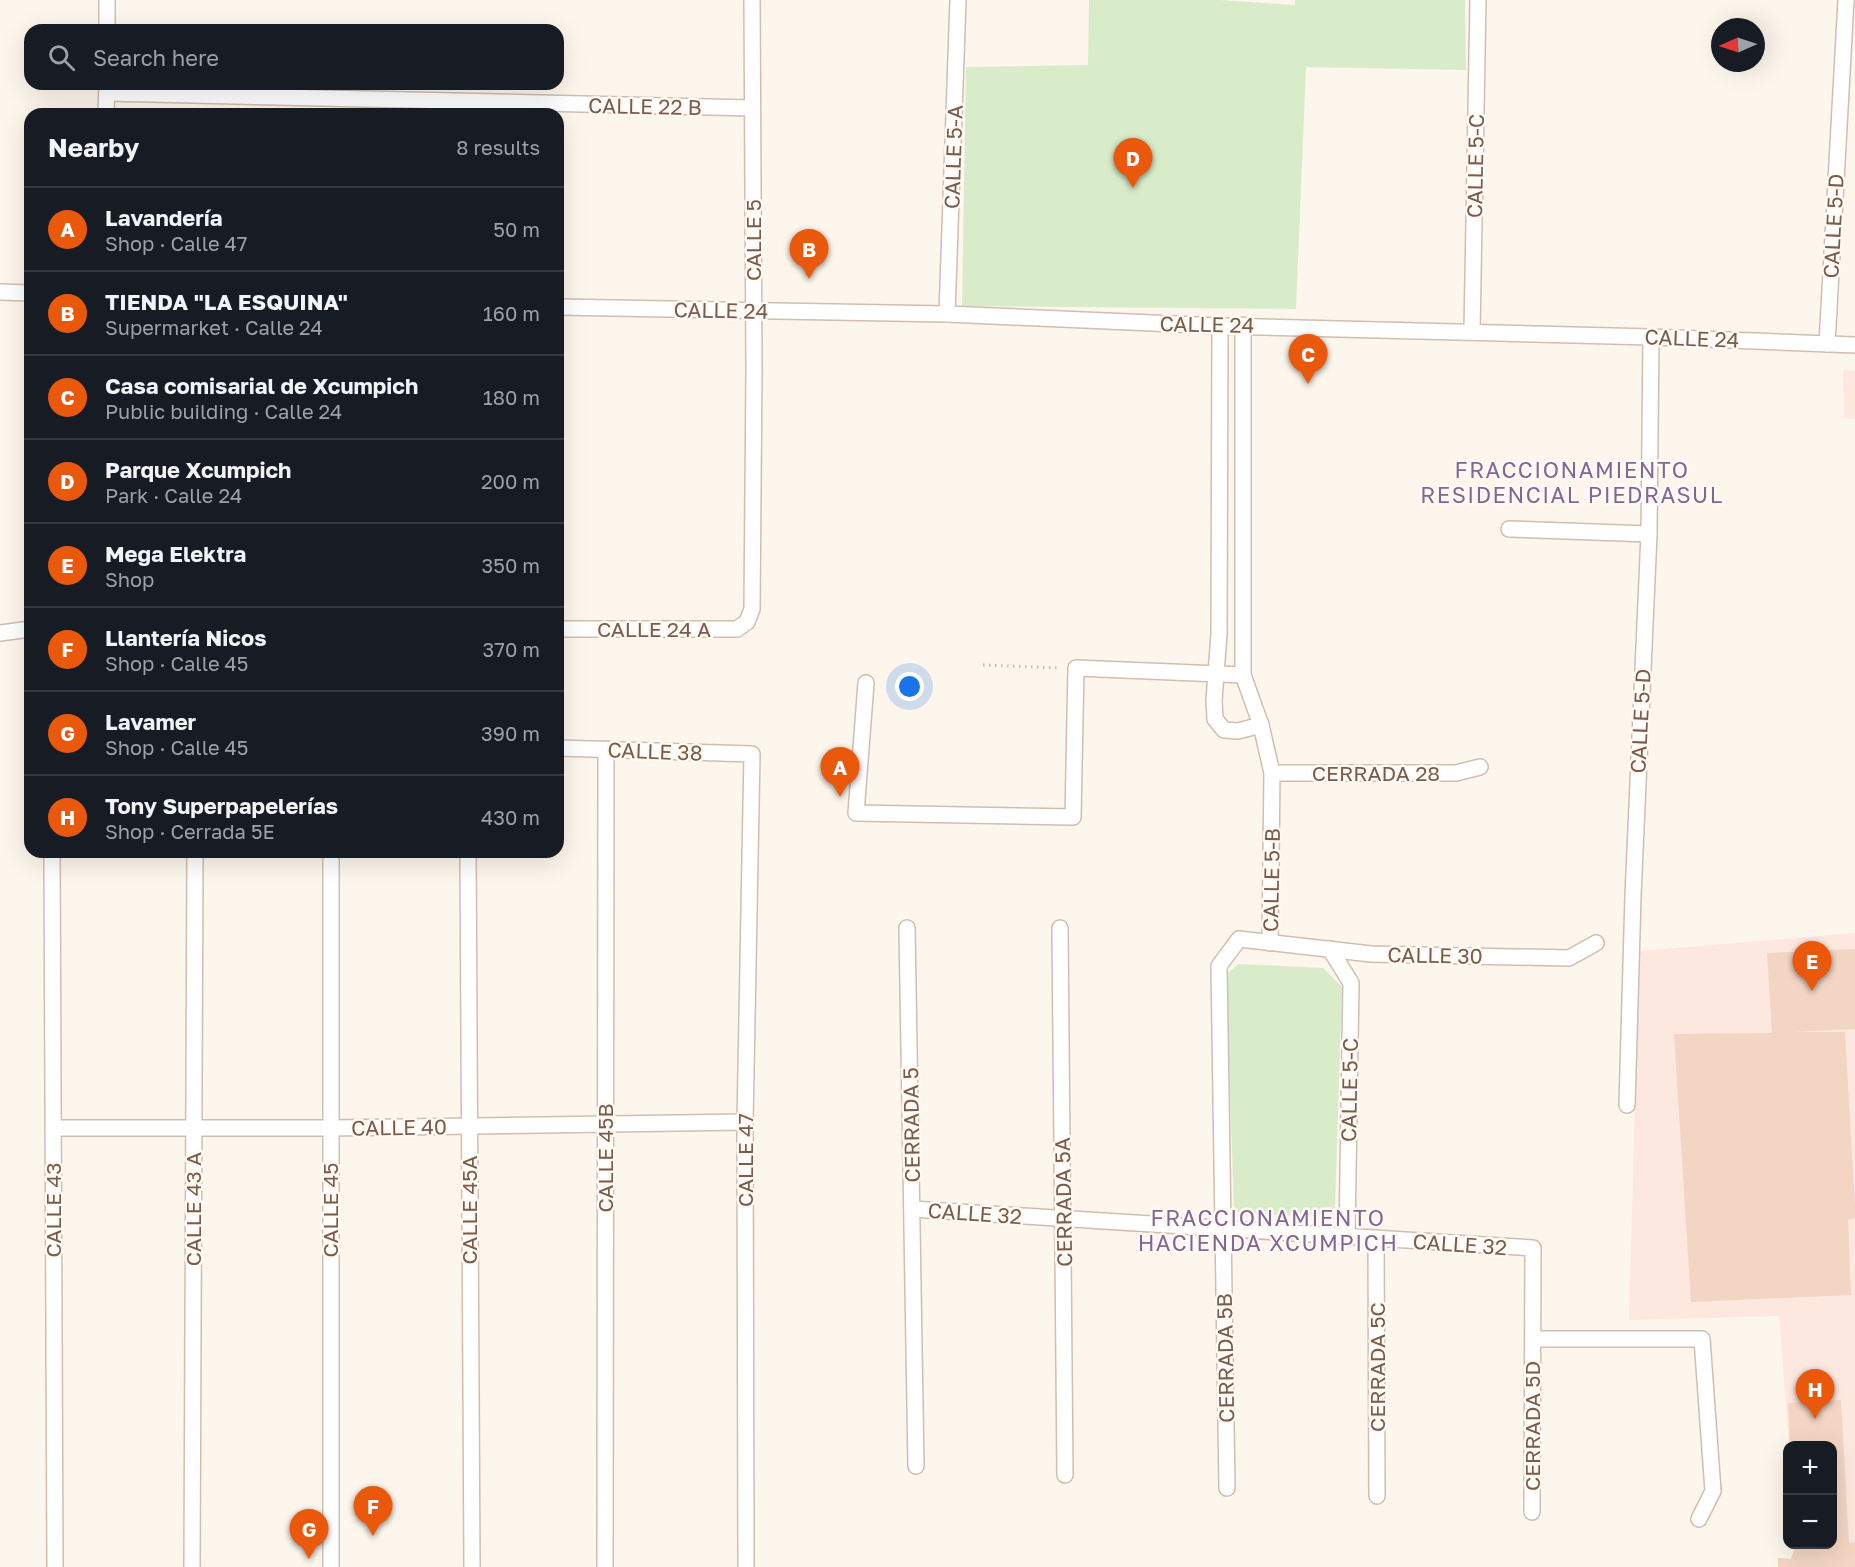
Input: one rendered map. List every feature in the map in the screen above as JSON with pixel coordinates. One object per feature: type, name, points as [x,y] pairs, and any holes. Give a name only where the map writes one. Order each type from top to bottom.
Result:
[{"type":"street","points":[[107,0],[107,24]]},
{"type":"street","name":"CALLE 5","points":[[747,622],[752,609],[754,311],[752,0]]},
{"type":"street","name":"CALLE 5-A","points":[[946,314],[958,0]]},
{"type":"street","name":"CALLE 5-C","points":[[1472,331],[1478,0]]},
{"type":"street","name":"CALLE 5-D","points":[[1827,344],[1846,0]]},
{"type":"street","points":[[106,90],[106,108]]},
{"type":"street","name":"CALLE 22 B","points":[[171,90],[752,108]]},
{"type":"street","points":[[0,292],[24,293]]},
{"type":"street","name":"CALLE 24","points":[[564,307],[946,314],[1220,326],[1472,331],[1855,345]]},
{"type":"street","name":"CALLE 5-B","points":[[1223,1229],[1219,966],[1239,939],[1270,942],[1272,773],[1261,725],[1243,675],[1243,325]]},
{"type":"street","points":[[1220,326],[1219,622],[1215,719],[1224,730],[1238,731],[1261,725]]},
{"type":"street","name":"CALLE 5-D","points":[[1627,1105],[1648,534],[1651,337]]},
{"type":"street","points":[[1509,529],[1648,534]]},
{"type":"street","name":"CALLE 24 A","points":[[564,629],[737,629],[747,622]]},
{"type":"street","points":[[0,633],[24,630]]},
{"type":"street","points":[[866,683],[856,813],[1073,817],[1076,668],[1243,675]]},
{"type":"street","name":"CALLE 38","points":[[564,748],[752,754]]},
{"type":"street","name":"CALLE 45B","points":[[605,1567],[606,749]]},
{"type":"street","name":"CALLE 47","points":[[746,1567],[745,1122],[752,754]]},
{"type":"street","name":"CERRADA 28","points":[[1272,773],[1456,773],[1480,767]]},
{"type":"street","name":"CALLE 43","points":[[52,858],[55,1567]]},
{"type":"street","name":"CALLE 43 A","points":[[192,1567],[195,858]]},
{"type":"street","name":"CALLE 45","points":[[331,858],[332,1567]]},
{"type":"street","name":"CALLE 45A","points":[[468,858],[472,1567]]},
{"type":"street","name":"CERRADA 5","points":[[907,928],[916,1466]]},
{"type":"street","name":"CERRADA 5A","points":[[1060,928],[1065,1475]]},
{"type":"street","name":"CALLE 30","points":[[1270,942],[1371,954],[1569,958],[1596,943]]},
{"type":"street","name":"CALLE 5-C","points":[[1330,949],[1351,983],[1347,1236]]},
{"type":"street","name":"CALLE 40","points":[[53,1128],[330,1128],[745,1122]]},
{"type":"street","name":"CALLE 32","points":[[912,1209],[1533,1248],[1533,1339]]},
{"type":"street","name":"CERRADA 5B","points":[[1223,1229],[1227,1488]]},
{"type":"street","name":"CERRADA 5C","points":[[1376,1238],[1377,1496]]},
{"type":"street","points":[[1533,1339],[1702,1339],[1713,1491],[1699,1520]]},
{"type":"street","name":"CERRADA 5D","points":[[1532,1512],[1533,1339]]},
{"type":"path","points":[[983,665],[1076,668]]},
{"type":"shaded area","points":[[1843,370],[1855,371],[1855,419],[1844,418]]},
{"type":"shaded area","points":[[1855,933],[1855,1567],[1778,1567],[1778,1558],[1791,1559],[1795,1549],[1837,1549],[1837,1441],[1789,1441],[1779,1316],[1629,1320],[1639,951]]},
{"type":"green space","points":[[1089,0],[1219,0],[1295,5],[1295,0],[1465,0],[1466,70],[1306,67],[1296,309],[962,306],[966,67],[1088,65]]},
{"type":"green space","points":[[1238,964],[1323,968],[1342,987],[1335,1208],[1323,1217],[1240,1213],[1234,1210],[1226,975]]},
{"type":"building","points":[[1855,949],[1855,1029],[1793,1032],[1845,1032],[1855,1206],[1855,1218],[1848,1220],[1851,1295],[1691,1302],[1674,1034],[1772,1033],[1767,953]]},
{"type":"building","points":[[1841,1400],[1849,1543],[1855,1542],[1855,1567],[1778,1567],[1778,1558],[1791,1559],[1794,1549],[1837,1549],[1837,1441],[1790,1441],[1788,1403]]},
{"type":"place","name":"Parque Xcumpich","points":[[1133,188]]},
{"type":"place","name":"TIENDA \"LA ESQUINA\"","points":[[809,279]]},
{"type":"place","name":"Casa comisarial de Xcumpich","points":[[1308,384]]},
{"type":"place","name":"Lavandería","points":[[840,797]]},
{"type":"place","name":"Mega Elektra","points":[[1812,991]]},
{"type":"place","name":"Tony Superpapelerías","points":[[1815,1419]]},
{"type":"place","name":"Llantería Nicos","points":[[373,1536]]},
{"type":"place","name":"Lavamer","points":[[309,1559]]},
{"type":"district","name":"FRACCIONAMIENTO RESIDENCIAL PIEDRASUL","points":[[1572,482]]},
{"type":"district","name":"FRACCIONAMIENTO HACIENDA XCUMPICH","points":[[1268,1230]]}]
